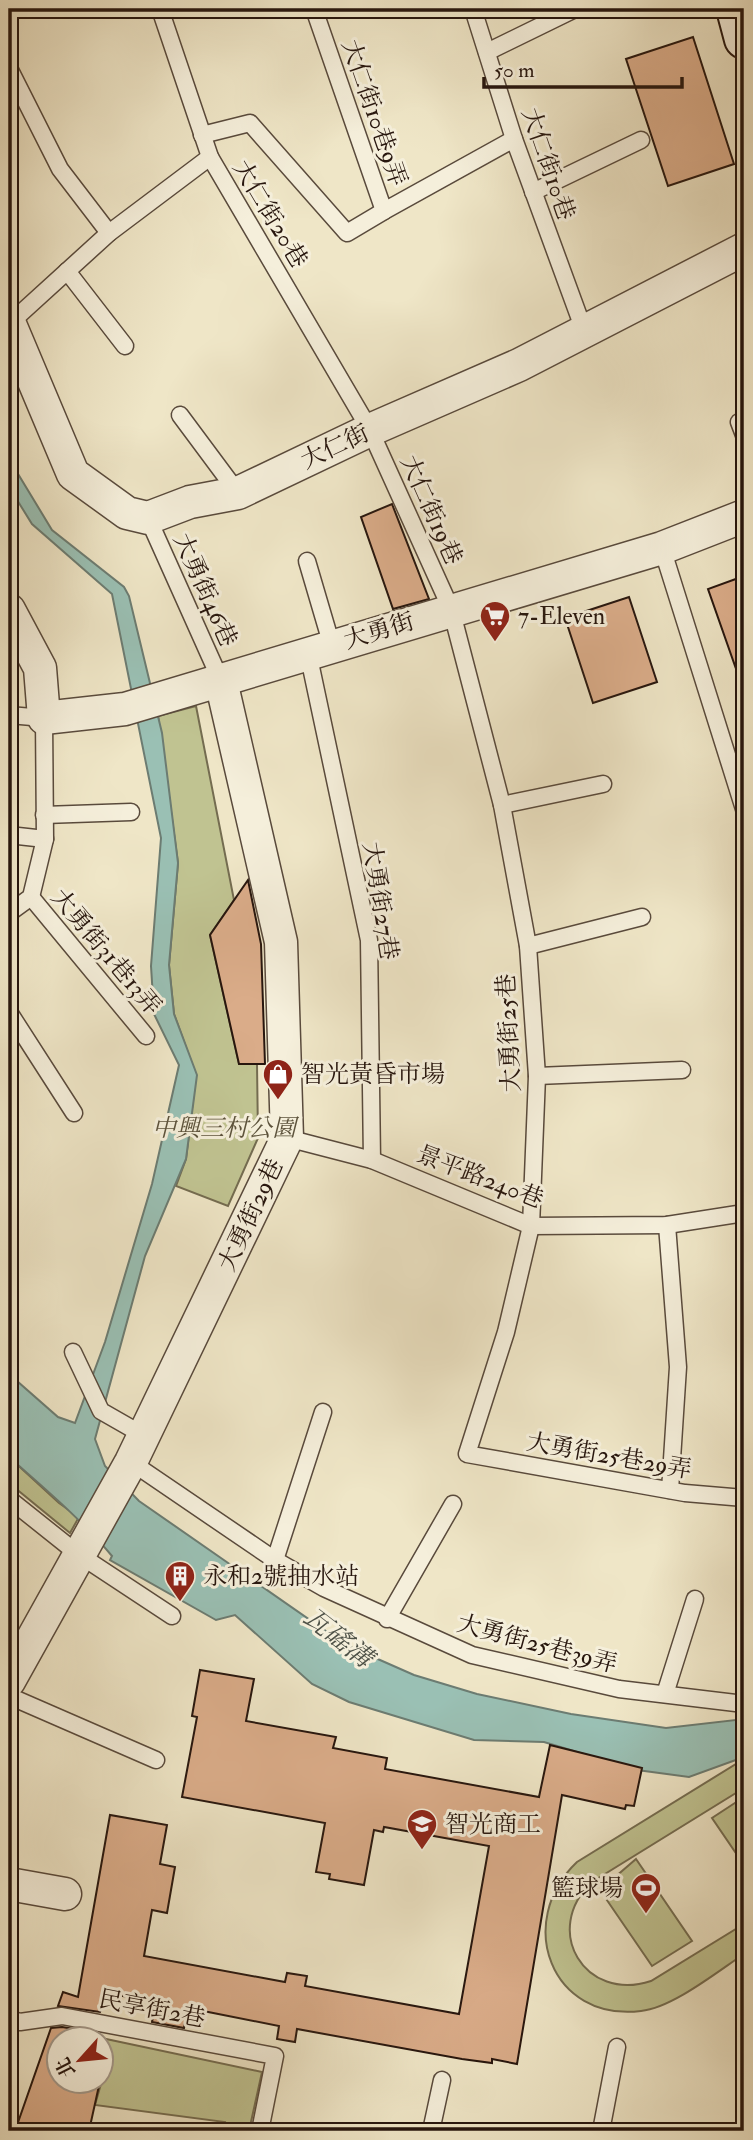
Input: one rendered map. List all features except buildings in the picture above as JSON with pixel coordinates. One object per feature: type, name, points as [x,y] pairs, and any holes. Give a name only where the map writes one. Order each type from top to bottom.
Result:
[{"type":"main road","points":[[736,9],[744,39]]},
{"type":"street","name":"大仁街","points":[[148,518],[190,502],[238,493],[585,333],[744,249]]},
{"type":"street","points":[[9,323],[73,474],[127,513],[148,518]]},
{"type":"street","name":"大勇街","points":[[44,718],[125,709],[161,699],[662,548],[744,516]]},
{"type":"street","points":[[9,610],[40,668],[44,718]]},
{"type":"street","name":"大勇街29巷","points":[[9,1682],[137,1449],[287,1138],[281,942],[221,681]]},
{"type":"street","points":[[9,1884],[65,1894]]},
{"type":"lane","name":"大仁街20巷","points":[[160,9],[209,157],[370,430]]},
{"type":"lane","name":"大仁街10巷9弄","points":[[314,9],[384,211],[514,139]]},
{"type":"lane","name":"大仁街10巷","points":[[473,9],[514,139],[585,333]]},
{"type":"lane","points":[[487,52],[575,9]]},
{"type":"lane","points":[[9,68],[60,169],[110,233]]},
{"type":"lane","points":[[202,135],[250,123],[347,233],[384,211]]},
{"type":"lane","points":[[533,192],[640,140]]},
{"type":"lane","points":[[9,323],[110,233],[209,157]]},
{"type":"lane","points":[[67,271],[125,346]]},
{"type":"lane","points":[[180,415],[238,493]]},
{"type":"lane","name":"大仁街19巷","points":[[370,430],[451,610]]},
{"type":"lane","name":"大勇街46巷","points":[[148,518],[221,681]]},
{"type":"lane","points":[[662,548],[744,809]]},
{"type":"lane","name":"大勇街27巷","points":[[307,561],[369,940],[372,1160]]},
{"type":"lane","name":"大勇街25巷","points":[[451,610],[502,805],[528,946],[537,1076],[531,1226],[506,1332],[467,1454]]},
{"type":"lane","name":"大勇街","points":[[9,715],[44,718]]},
{"type":"lane","points":[[9,914],[31,897],[45,839],[44,718]]},
{"type":"lane","points":[[502,805],[603,784]]},
{"type":"lane","points":[[44,815],[131,812]]},
{"type":"lane","points":[[9,835],[45,839]]},
{"type":"lane","name":"大勇街31巷13弄","points":[[31,897],[146,1036]]},
{"type":"lane","points":[[528,946],[642,917]]},
{"type":"lane","points":[[9,1012],[74,1112]]},
{"type":"lane","points":[[537,1076],[682,1070]]},
{"type":"lane","name":"景平路240巷","points":[[287,1138],[372,1160],[531,1226],[667,1225],[744,1213]]},
{"type":"lane","points":[[667,1225],[678,1367],[670,1490]]},
{"type":"lane","name":"大勇街25巷39弄","points":[[73,1352],[102,1411],[137,1449],[275,1560],[387,1619],[472,1655],[619,1689],[744,1704]]},
{"type":"lane","points":[[275,1560],[323,1412]]},
{"type":"lane","name":"大勇街25巷29弄","points":[[467,1454],[670,1490],[744,1498]]},
{"type":"lane","points":[[9,1499],[78,1554],[172,1616]]},
{"type":"lane","points":[[387,1619],[453,1504]]},
{"type":"lane","points":[[665,1694],[695,1599]]},
{"type":"lane","points":[[9,1696],[156,1760]]},
{"type":"lane","name":"民享街2巷","points":[[9,2019],[20,2022],[62,2015],[275,2056],[260,2131]]},
{"type":"lane","points":[[601,2131],[617,2047]]},
{"type":"lane","points":[[431,2131],[442,2080]]},
{"type":"green space","name":"中興三村公園","points":[[196,706],[234,900],[210,935],[239,1064],[257,1064],[258,1138],[228,1206],[176,1186],[186,1159],[196,1075],[174,1014],[169,965],[178,863],[158,716]]},
{"type":"green space","points":[[9,1457],[59,1503],[79,1517],[70,1533],[9,1483]]},
{"type":"green space","points":[[744,1759],[744,1788],[592,1882],[577,1901],[570,1921],[571,1940],[578,1958],[590,1972],[607,1982],[627,1985],[651,1981],[744,1924],[744,1954],[694,1988],[653,2008],[641,2011],[610,2010],[584,2001],[565,1985],[552,1963],[546,1938],[548,1912],[558,1886],[577,1862]]},
{"type":"green space","points":[[744,1797],[744,1865],[712,1818]]},
{"type":"green space","name":"籃球場","points":[[636,1859],[692,1941],[652,1966],[600,1890]]},
{"type":"green space","points":[[116,2041],[262,2072],[249,2131],[224,2131],[225,2122],[95,2105],[98,2094],[116,2094]]},
{"type":"water","points":[[9,459],[52,530],[124,587],[129,596],[162,733],[178,863],[169,965],[174,1014],[197,1075],[186,1159],[145,1256],[95,1439],[105,1466],[139,1501],[346,1645],[414,1675],[477,1694],[571,1714],[666,1728],[744,1719],[744,1757],[689,1777],[637,1770],[544,1742],[474,1740],[349,1702],[312,1684],[235,1615],[216,1620],[110,1560],[112,1556],[88,1529],[9,1457],[9,1374],[58,1417],[75,1423],[105,1342],[152,1184],[179,1065],[154,1014],[151,966],[161,838],[112,594],[32,524],[9,487]]},
{"type":"place","name":"7-Eleven","points":[[495,643]]},
{"type":"place","name":"智光黃昏市場","points":[[278,1101]]},
{"type":"place","name":"永和2號抽水站","points":[[180,1603]]},
{"type":"place","name":"智光商工","points":[[422,1851]]},
{"type":"place","name":"籃球場","points":[[646,1915]]},
{"type":"water label","name":"瓦磘溝","points":[[338,1638]]}]
